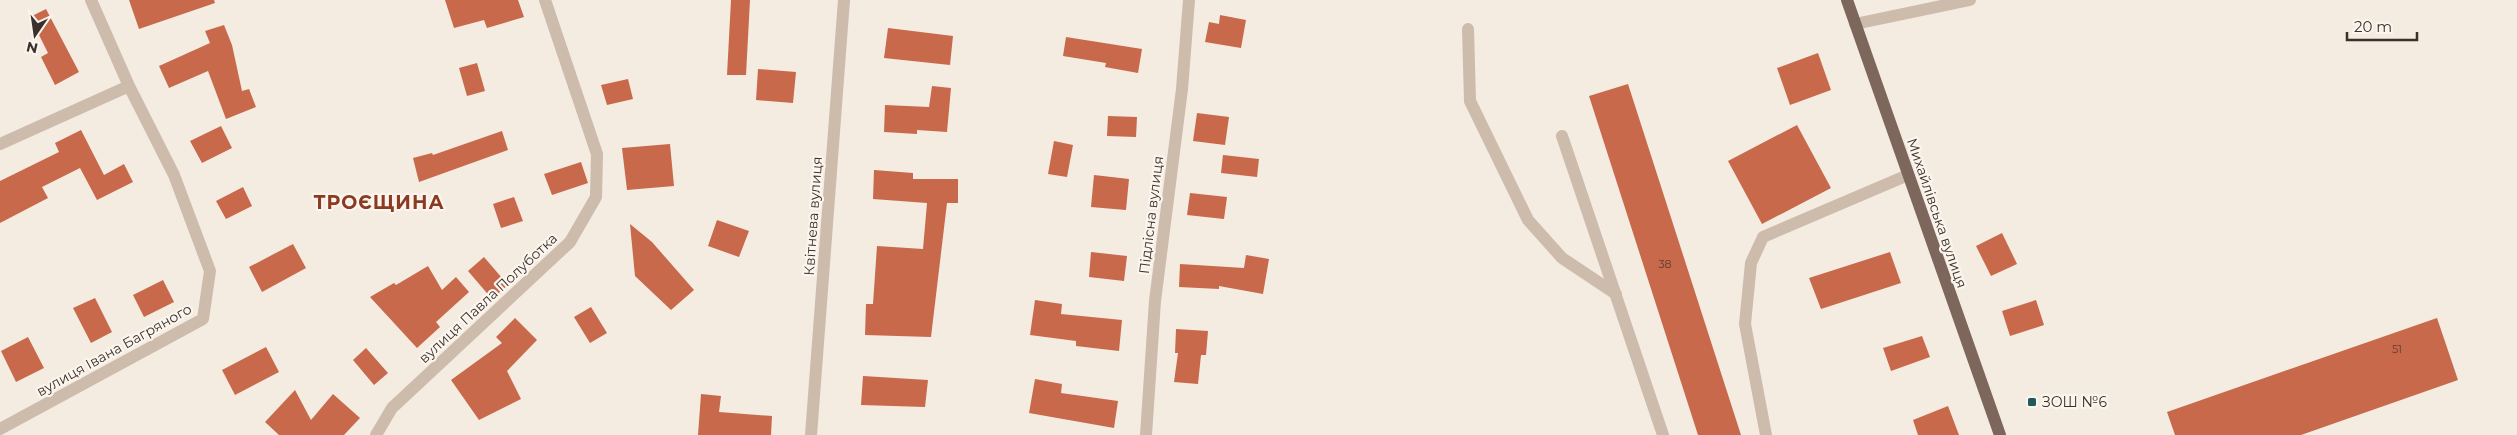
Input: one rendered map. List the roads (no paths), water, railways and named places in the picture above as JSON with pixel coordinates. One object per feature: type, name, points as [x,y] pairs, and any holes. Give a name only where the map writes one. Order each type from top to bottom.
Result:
[{"type":"main road","name":"Михайлівська вулиця","points":[[1847,0],[2000,435]]},
{"type":"street","name":"вулиця Івана Багряного","points":[[0,428],[203,319],[210,271],[174,175],[129,86],[92,0]]},
{"type":"street","name":"вулиця Павла Полуботка","points":[[376,435],[392,408],[570,242],[596,197],[597,154],[545,0]]},
{"type":"street","name":"Квітнева вулиця","points":[[811,435],[844,0]]},
{"type":"street","name":"Підлісна вулиця","points":[[1146,435],[1155,301],[1182,89],[1189,0]]},
{"type":"street","points":[[1855,24],[1970,0]]},
{"type":"street","points":[[1468,29],[1470,101],[1528,220],[1562,258],[1616,294]]},
{"type":"street","points":[[0,144],[129,86]]},
{"type":"street","points":[[1562,136],[1664,435]]},
{"type":"street","points":[[1766,435],[1745,324],[1751,262],[1763,237],[1908,175]]},
{"type":"place","name":"ЗОШ №6","points":[[2032,402]]},
{"type":"district","name":"ТРОЄЩИНА","points":[[379,202]]}]
